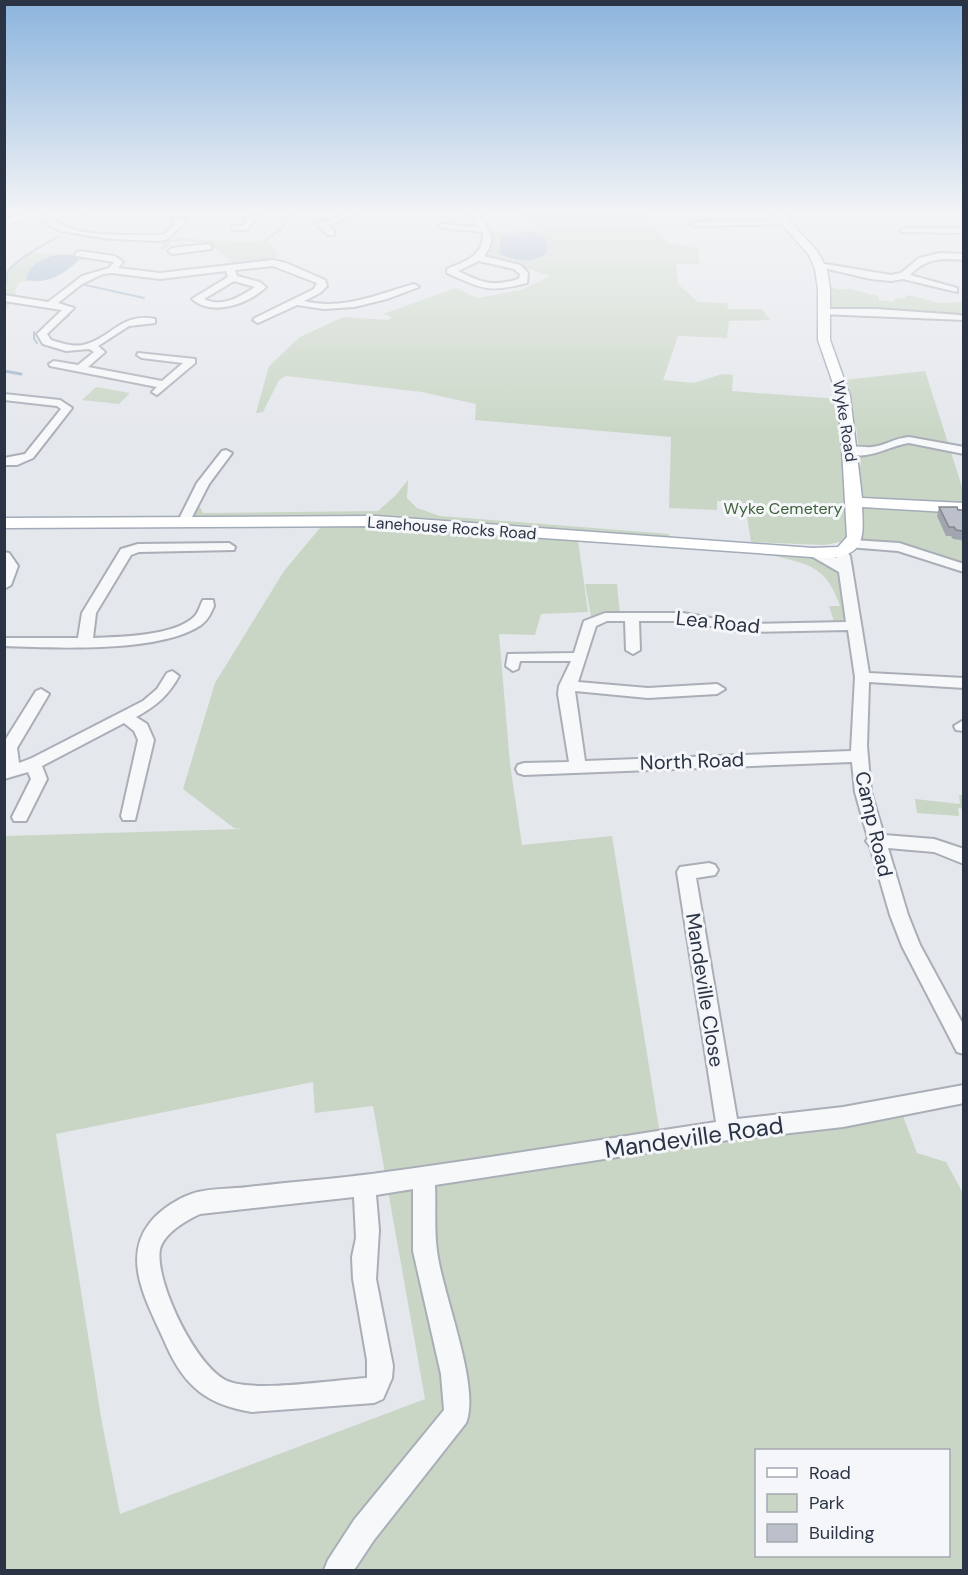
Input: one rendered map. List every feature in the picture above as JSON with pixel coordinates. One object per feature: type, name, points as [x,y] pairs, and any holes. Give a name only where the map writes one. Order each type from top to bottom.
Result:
[{"type":"main road","name":"Wyke Road","points":[[822,288],[824,341],[840,383],[855,502]]},
{"type":"main road","points":[[846,548],[855,502],[963,508]]},
{"type":"main road","name":"Lanehouse Rocks Road","points":[[4,523],[376,521],[813,553],[846,548]]},
{"type":"street","points":[[50,305],[72,288]]},
{"type":"street","points":[[216,288],[198,297],[197,300],[211,305],[224,306],[260,288]]},
{"type":"street","points":[[258,320],[320,288]]},
{"type":"street","points":[[294,301],[310,306],[335,307],[364,302],[412,288]]},
{"type":"street","points":[[959,290],[955,294],[963,296]]},
{"type":"street","points":[[4,298],[70,309],[42,335],[45,340],[65,347],[92,346],[129,322],[141,319],[152,321]]},
{"type":"street","points":[[824,312],[852,314],[866,311],[960,318]]},
{"type":"street","points":[[82,369],[100,352],[92,346]]},
{"type":"street","points":[[54,364],[161,388],[191,361],[142,355]]},
{"type":"street","points":[[4,397],[65,405],[67,409],[29,456],[17,461],[4,462]]},
{"type":"street","points":[[850,450],[876,451],[898,441],[909,440],[963,451]]},
{"type":"street","points":[[184,521],[203,483],[226,453]]},
{"type":"street","points":[[85,642],[89,613],[124,553],[138,548],[194,554],[230,547]]},
{"type":"street","points":[[846,548],[899,547],[963,568]]},
{"type":"street","name":"Camp Road","points":[[846,548],[846,571],[862,677],[859,756],[863,792],[890,891],[911,946],[963,1046]]},
{"type":"street","points":[[813,553],[835,562],[846,571]]},
{"type":"street","points":[[4,556],[10,566],[4,585]]},
{"type":"street","points":[[4,642],[59,645],[176,632],[199,620],[208,603]]},
{"type":"street","name":"Lea Road","points":[[580,657],[587,627],[600,617],[690,618],[740,628],[853,626]]},
{"type":"street","points":[[632,617],[633,651]]},
{"type":"street","points":[[513,666],[513,657],[580,657],[567,686],[566,699],[578,766]]},
{"type":"street","points":[[41,694],[9,748],[9,772],[31,765],[158,697],[172,676]]},
{"type":"street","points":[[862,677],[963,682]]},
{"type":"street","points":[[567,686],[648,693],[717,689]]},
{"type":"street","points":[[125,716],[141,728],[146,740],[129,816]]},
{"type":"street","name":"North Road","points":[[524,768],[859,756]]},
{"type":"street","points":[[20,817],[39,779],[38,772],[31,765]]},
{"type":"street","points":[[875,841],[944,848],[963,858]]},
{"type":"street","name":"Mandeville Close","points":[[710,870],[680,872],[728,1130]]},
{"type":"street","name":"Mandeville Road","points":[[364,1185],[367,1246],[364,1257],[365,1272],[381,1376],[374,1390],[252,1399],[232,1396],[216,1390],[199,1376],[183,1354],[153,1287],[148,1263],[149,1245],[158,1230],[178,1213],[198,1203],[424,1177],[728,1130],[843,1117],[963,1094]]},
{"type":"street","points":[[338,1570],[370,1521],[457,1414],[454,1374],[425,1251],[424,1177]]},
{"type":"green space","points":[[5,288],[17,288],[16,296],[5,310]]},
{"type":"green space","name":"Wyke Cemetery","points":[[456,288],[477,298],[526,288],[682,288],[698,302],[727,303],[728,309],[762,309],[770,320],[729,321],[727,338],[678,336],[663,380],[694,383],[722,374],[733,375],[732,391],[839,399],[848,536],[846,541],[824,545],[751,542],[745,503],[717,501],[717,510],[669,508],[671,437],[475,420],[476,404],[422,392],[286,376],[279,380],[263,412],[256,413],[269,366],[300,337],[343,317],[388,320],[392,317],[383,314]]},
{"type":"green space","points":[[829,288],[831,288],[855,290],[879,296],[878,300],[894,302],[895,298],[903,299],[908,295],[940,303],[963,302],[963,310],[960,311],[963,314],[952,317],[837,309],[827,304]]},
{"type":"green space","points":[[925,371],[964,493],[963,565],[904,544],[861,541],[857,465],[861,465],[856,427],[853,427],[851,401],[844,380]]},
{"type":"green space","points":[[96,387],[130,393],[119,404],[82,400]]},
{"type":"green space","points":[[408,480],[407,498],[417,508],[440,516],[669,534],[668,541],[419,521],[194,518],[190,515],[195,505],[199,505],[203,513],[378,511]]},
{"type":"green space","points":[[325,522],[578,540],[588,612],[541,614],[535,635],[499,634],[510,764],[522,845],[612,836],[662,1147],[903,1116],[917,1153],[946,1162],[964,1195],[963,1570],[5,1570],[5,836],[241,829],[234,828],[183,789],[215,683],[284,571]],"holes":[[[313,1082],[315,1113],[373,1106],[425,1399],[120,1514],[102,1423],[56,1134]]]},
{"type":"green space","points":[[772,552],[815,558],[841,572],[847,621],[834,622],[829,606],[840,606],[835,592],[822,574],[805,564],[770,555]]},
{"type":"green space","points":[[585,584],[617,584],[620,615],[591,616]]},
{"type":"green space","points":[[959,795],[963,795],[964,809],[958,808],[959,816],[917,813],[915,799],[960,804]]},
{"type":"building","points":[[939,507],[957,507],[958,510],[963,510],[963,531],[949,527]]},
{"type":"waterway","points":[[97,288],[144,298]]},
{"type":"waterway","points":[[53,328],[69,315]]},
{"type":"waterway","points":[[34,332],[34,339],[37,343]]},
{"type":"waterway","points":[[4,371],[21,374]]}]
